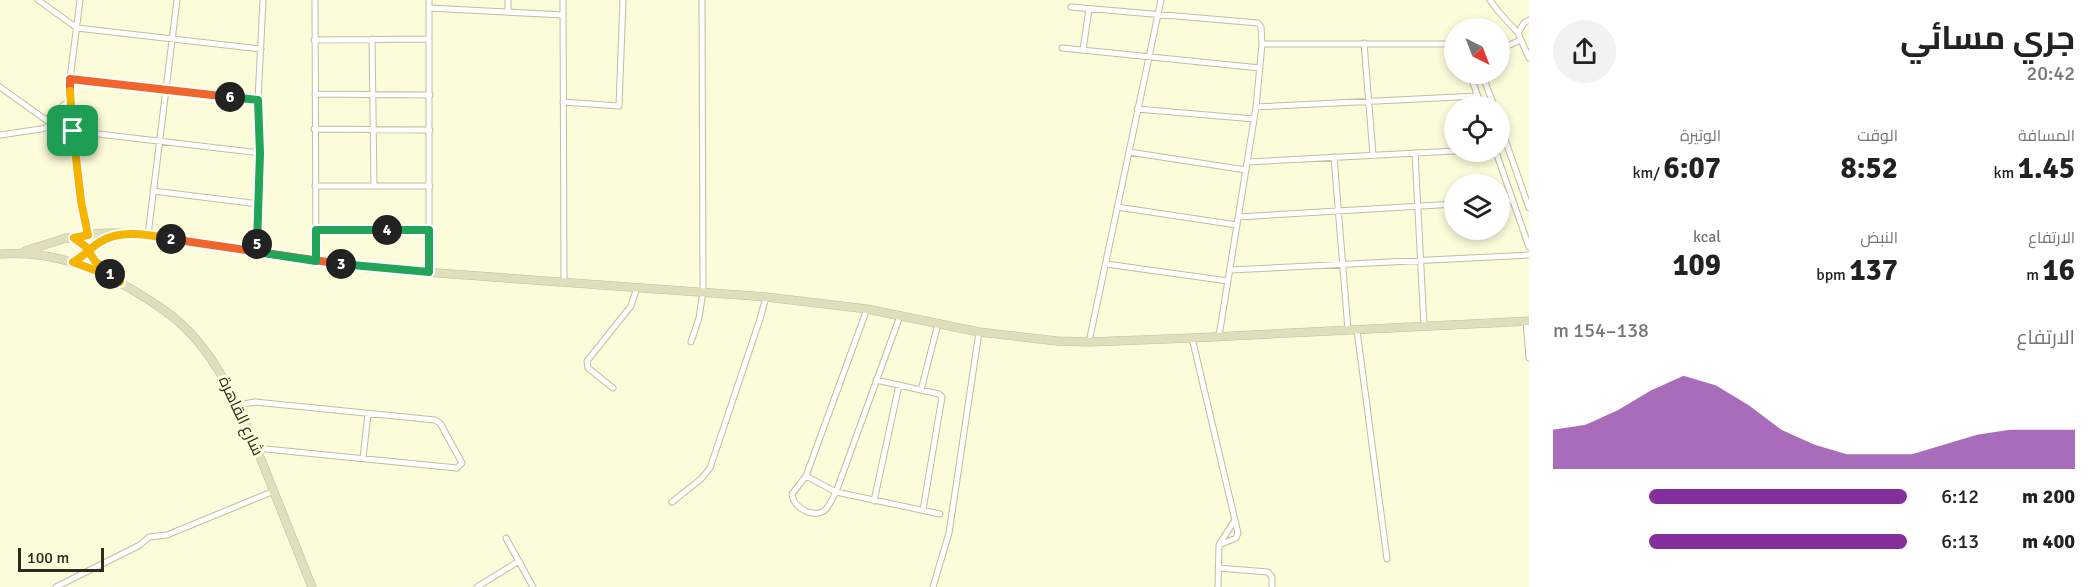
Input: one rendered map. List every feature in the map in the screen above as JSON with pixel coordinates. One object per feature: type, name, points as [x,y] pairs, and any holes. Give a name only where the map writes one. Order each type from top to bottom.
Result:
[{"type":"main road","points":[[120,234],[103,240],[89,251],[69,261],[60,253],[60,247],[70,238],[88,235],[120,234],[148,235],[369,268],[765,297],[867,309],[979,332],[1044,340],[1089,342],[1192,338],[1527,321]]},
{"type":"main road","name":"شارع القاهرة","points":[[18,253],[70,238],[83,243],[95,261],[120,282],[168,313],[195,338],[218,368],[238,405],[312,587]]},
{"type":"main road","name":"شارع القاهرة","points":[[0,254],[18,253],[69,261],[120,282]]},
{"type":"street","points":[[38,0],[77,28],[261,49]]},
{"type":"street","points":[[80,0],[70,79],[70,100],[81,201],[88,235]]},
{"type":"street","points":[[148,235],[177,0]]},
{"type":"street","points":[[257,252],[260,153],[258,100],[262,0]]},
{"type":"street","points":[[315,0],[316,261]]},
{"type":"street","points":[[429,0],[429,272]]},
{"type":"street","points":[[455,0],[455,9]]},
{"type":"street","points":[[508,0],[508,12]]},
{"type":"street","points":[[563,0],[564,282]]},
{"type":"street","points":[[563,102],[619,106],[623,0]]},
{"type":"street","points":[[691,342],[699,318],[703,291],[702,0]]},
{"type":"street","points":[[1089,342],[1161,0]]},
{"type":"street","points":[[1491,0],[1518,33],[1529,58]]},
{"type":"street","points":[[1071,7],[1258,23],[1261,27],[1262,44],[1256,107],[1219,336]]},
{"type":"street","points":[[429,8],[563,15]]},
{"type":"street","points":[[1083,50],[1089,9]]},
{"type":"street","points":[[1518,33],[1524,23],[1529,20]]},
{"type":"street","points":[[372,39],[374,186]]},
{"type":"street","points":[[315,40],[429,39]]},
{"type":"street","points":[[1510,45],[1521,40]]},
{"type":"street","points":[[1364,43],[1372,155]]},
{"type":"street","points":[[1262,44],[1444,44]]},
{"type":"street","points":[[1062,48],[1260,68]]},
{"type":"street","points":[[70,79],[258,100]]},
{"type":"street","points":[[1474,84],[1478,96]]},
{"type":"street","points":[[0,87],[46,120],[73,131],[260,153]]},
{"type":"street","points":[[315,94],[430,95]]},
{"type":"street","points":[[1256,107],[1444,98]]},
{"type":"street","points":[[46,120],[70,100]]},
{"type":"street","points":[[1137,109],[1254,119]]},
{"type":"street","points":[[0,135],[40,129],[56,124]]},
{"type":"street","points":[[314,129],[430,130]]},
{"type":"street","points":[[1248,162],[1444,151]]},
{"type":"street","points":[[1129,152],[1246,170]]},
{"type":"street","points":[[1416,153],[1424,326]]},
{"type":"street","points":[[1510,153],[1528,204]]},
{"type":"street","points":[[1334,157],[1343,264],[1387,559]]},
{"type":"street","points":[[1500,162],[1529,247]]},
{"type":"street","points":[[315,186],[430,186]]},
{"type":"street","points":[[153,191],[259,204]]},
{"type":"street","points":[[1239,217],[1444,205]]},
{"type":"street","points":[[1118,207],[1237,225]]},
{"type":"street","points":[[316,230],[429,230]]},
{"type":"street","points":[[1230,270],[1529,255]]},
{"type":"street","points":[[1106,264],[1228,281]]},
{"type":"street","points":[[613,388],[588,368],[587,361],[631,306],[637,287]]},
{"type":"street","points":[[672,502],[701,479],[710,468],[760,319],[765,297]]},
{"type":"street","points":[[867,309],[806,476],[792,494],[798,507],[813,513],[821,512],[828,507],[836,492],[900,316]]},
{"type":"street","points":[[1527,321],[1529,358]]},
{"type":"street","points":[[921,390],[938,324]]},
{"type":"street","points":[[933,587],[947,540],[979,332]]},
{"type":"street","points":[[1192,338],[1238,532],[1237,537],[1220,543]]},
{"type":"street","points":[[876,380],[942,397],[923,510]]},
{"type":"street","points":[[874,501],[899,386]]},
{"type":"street","points":[[238,405],[255,402],[438,421],[462,463],[458,468],[256,448]]},
{"type":"street","points":[[363,458],[368,414]]},
{"type":"street","points":[[806,476],[836,492],[940,514]]},
{"type":"street","points":[[56,587],[140,545],[149,537],[167,535],[274,491]]},
{"type":"street","points":[[1218,587],[1218,547],[1235,520]]},
{"type":"street","points":[[506,538],[533,587]]},
{"type":"street","points":[[477,587],[519,561]]},
{"type":"street","points":[[1218,568],[1268,572],[1272,577],[1272,587]]},
{"type":"route","points":[[73,131],[70,79],[258,100],[260,153],[257,252],[316,261],[316,230],[429,230],[429,272],[369,268],[316,261],[257,252],[239,250],[148,235],[120,234],[98,243],[93,247],[89,251],[86,254],[80,259],[73,262],[120,282],[98,264],[93,258],[89,251],[87,248],[74,238],[88,235],[81,201],[73,131]]}]
